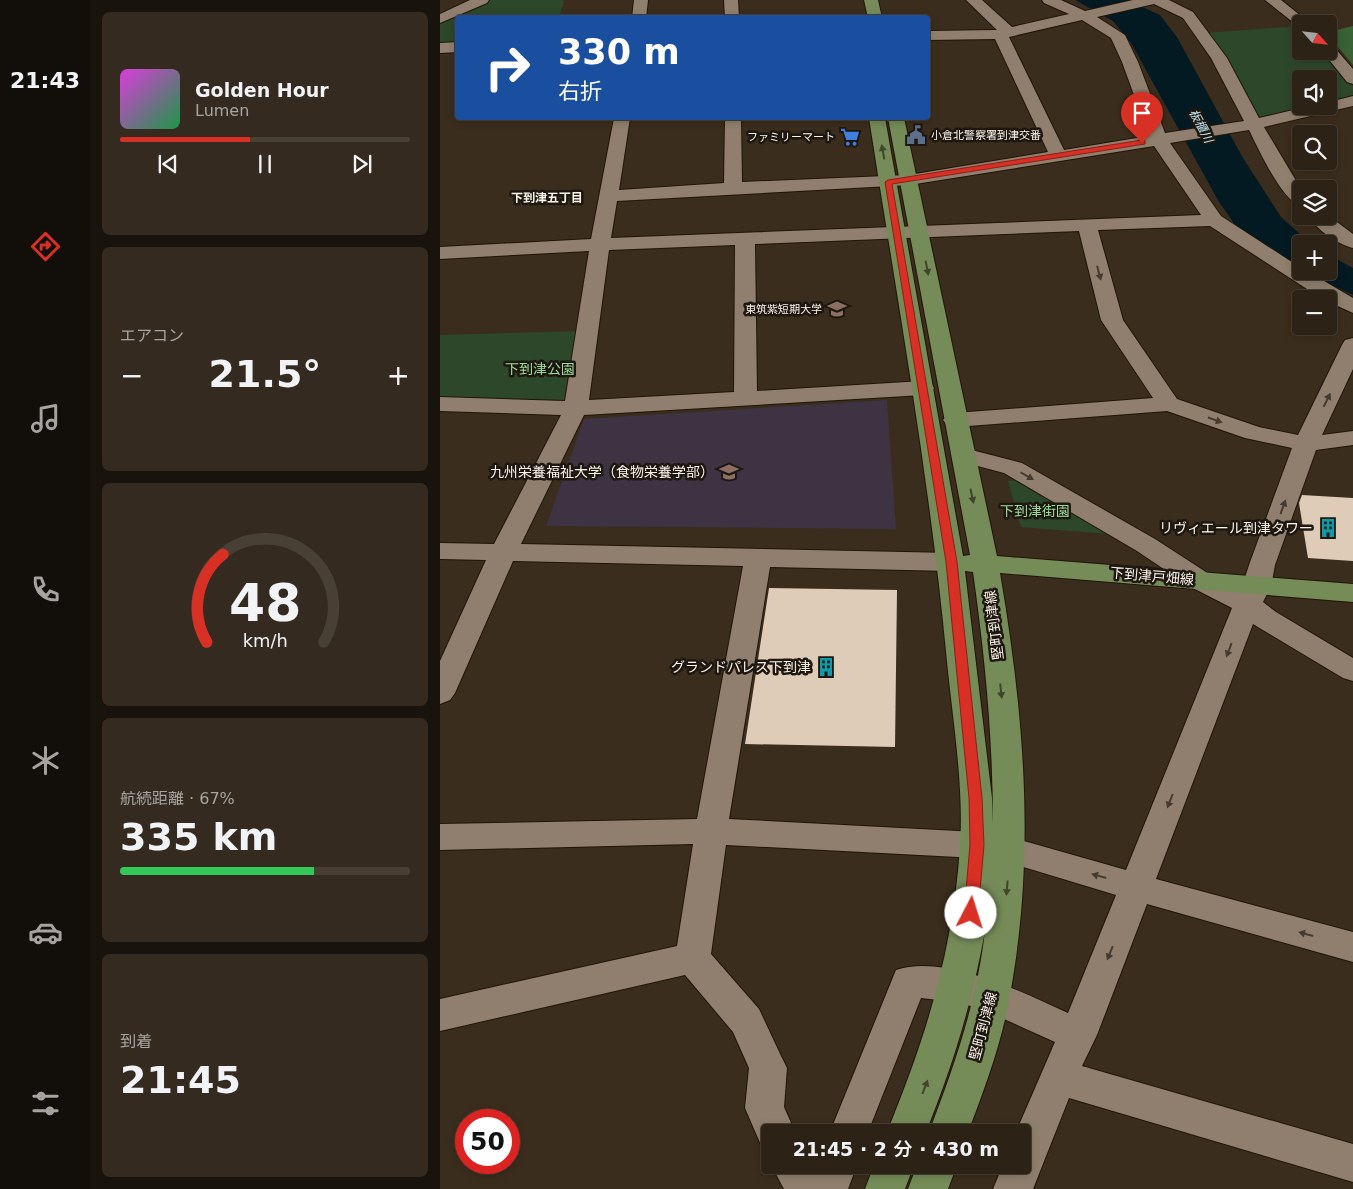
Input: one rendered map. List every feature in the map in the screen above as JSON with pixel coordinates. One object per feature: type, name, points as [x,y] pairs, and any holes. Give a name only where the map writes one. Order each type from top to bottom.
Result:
[{"type":"main road","points":[[858,0],[860,15]]},
{"type":"main road","points":[[871,0],[874,15]]},
{"type":"main road","name":"堅町到津線","points":[[878,120],[898,181],[964,455],[992,602],[1006,734],[1010,850],[1004,920],[992,996],[968,1080],[951,1124]]},
{"type":"main road","name":"堅町到津線","points":[[896,120],[898,181]]},
{"type":"main road","name":"堅町到津線","points":[[909,233],[922,388],[951,562],[976,798],[977,845],[971,913],[957,986],[932,1069],[910,1124]]},
{"type":"main road","name":"下到津戸畑線","points":[[951,562],[1199,580]]},
{"type":"main road","points":[[1253,596],[1353,593]]},
{"type":"main road","points":[[885,1189],[891,1174]]},
{"type":"main road","points":[[928,1189],[934,1174]]},
{"type":"street","points":[[440,19],[482,0]]},
{"type":"street","points":[[640,15],[642,0]]},
{"type":"street","points":[[731,0],[732,15]]},
{"type":"street","points":[[973,0],[1005,33],[1058,155]]},
{"type":"street","points":[[1048,0],[1085,16],[1117,35],[1166,139],[1214,220],[1314,285],[1353,307]]},
{"type":"street","points":[[930,36],[1005,33],[1152,0]]},
{"type":"street","points":[[1158,0],[1188,15],[1220,58],[1249,125],[1292,189]]},
{"type":"street","points":[[1272,0],[1292,15]]},
{"type":"street","points":[[440,48],[455,48]]},
{"type":"street","points":[[1337,60],[1353,79]]},
{"type":"street","points":[[608,196],[733,188],[898,181],[1249,125],[1353,101]]},
{"type":"street","points":[[440,693],[503,553],[576,408],[600,244],[622,120]]},
{"type":"street","points":[[733,120],[733,188]]},
{"type":"street","points":[[440,253],[600,244],[1214,220]]},
{"type":"street","points":[[1327,225],[1353,242]]},
{"type":"street","points":[[1086,226],[1112,320],[1169,404]]},
{"type":"street","points":[[745,239],[746,398]]},
{"type":"street","points":[[1013,1189],[1058,1077],[1078,1035],[1253,596],[1262,565],[1306,444],[1353,345]]},
{"type":"street","points":[[440,404],[576,408],[922,388]]},
{"type":"street","points":[[955,420],[1169,404],[1253,433],[1306,444],[1353,438]]},
{"type":"street","points":[[964,455],[1013,468],[1146,545],[1199,580],[1253,596],[1266,619],[1353,671]]},
{"type":"street","points":[[440,551],[951,562]]},
{"type":"street","points":[[758,559],[711,831],[693,958],[746,1021],[757,1044],[768,1068],[764,1108],[771,1124]]},
{"type":"street","points":[[440,837],[711,831],[977,845],[1010,850],[1353,947]]},
{"type":"street","points":[[440,1015],[693,958]]},
{"type":"street","points":[[852,1124],[909,981],[957,986],[992,996],[1078,1035]]},
{"type":"street","points":[[1058,1077],[1353,1162]]},
{"type":"street","points":[[797,1174],[807,1189]]},
{"type":"street","points":[[828,1189],[834,1174]]},
{"type":"shaded area","name":"九州栄養福祉大学（食物栄養学部）","points":[[887,400],[896,529],[546,526],[584,419]]},
{"type":"green space","points":[[490,0],[564,1],[560,15],[456,15]]},
{"type":"green space","points":[[455,15],[455,43],[440,44],[440,22]]},
{"type":"green space","points":[[1353,26],[1353,65],[1338,47],[1338,30]]},
{"type":"green space","points":[[1292,27],[1292,60],[1331,60],[1353,86],[1353,97],[1337,100],[1337,70],[1292,70],[1292,111],[1263,118],[1255,114],[1242,86],[1225,57],[1206,33]]},
{"type":"green space","name":"下到津公園","points":[[581,331],[571,405],[440,401],[440,335]]},
{"type":"green space","name":"下到津街園","points":[[1018,480],[1108,534],[1021,527],[1008,481]]},
{"type":"water","name":"板櫃川","points":[[1075,0],[1127,0],[1160,15],[1177,37],[1243,158],[1281,217],[1301,235],[1292,235],[1292,264],[1236,226],[1219,202],[1131,43],[1113,21]]},
{"type":"water","points":[[1337,259],[1353,268],[1353,295],[1322,280],[1337,280]]},
{"type":"building","name":"リヴィエール到津タワー","points":[[1302,495],[1353,498],[1353,561],[1308,558],[1299,503]]},
{"type":"building","name":"グランドパレス下到津","points":[[769,588],[897,590],[895,747],[745,744]]},
{"type":"place","name":"小倉北警察署到津交番","points":[[916,135]]},
{"type":"place","name":"ファミリーマート","points":[[850,137]]},
{"type":"place","name":"東筑紫短期大学","points":[[837,309]]},
{"type":"place","name":"九州栄養福祉大学（食物栄養学部）","points":[[729,472]]},
{"type":"place","name":"リヴィエール到津タワー","points":[[1328,528]]},
{"type":"place","name":"グランドパレス下到津","points":[[826,667]]},
{"type":"district","name":"下到津五丁目","points":[[547,198]]},
{"type":"route","points":[[971,913],[977,845],[976,798],[951,562],[898,233],[888,182],[1142,143]]}]
